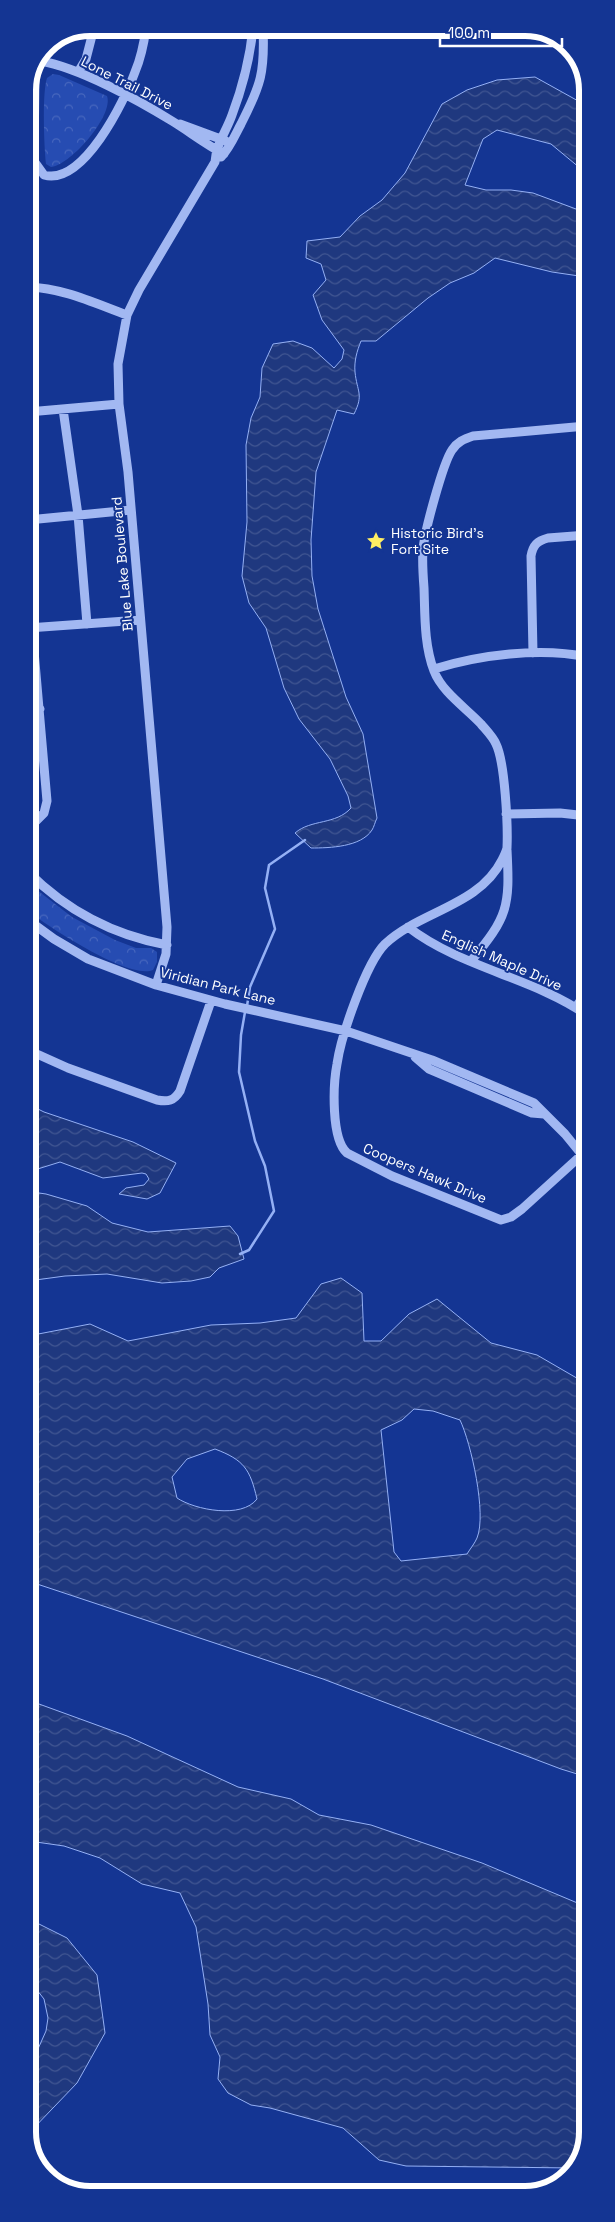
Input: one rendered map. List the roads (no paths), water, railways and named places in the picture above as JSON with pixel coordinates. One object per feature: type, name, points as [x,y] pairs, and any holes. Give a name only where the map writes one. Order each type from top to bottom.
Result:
[{"type":"street","points":[[78,72],[86,59],[92,36]]},
{"type":"street","points":[[36,164],[44,175],[51,177],[59,176],[79,163],[88,154],[106,130],[136,72],[144,36]]},
{"type":"street","name":"Blue Lake Boulevard","points":[[156,985],[164,964],[167,945],[166,918],[131,510],[119,404],[118,364],[127,315],[139,290],[220,152],[222,138],[244,82],[252,36]]},
{"type":"street","name":"Blue Lake Boulevard","points":[[220,152],[231,143],[253,102],[264,64],[263,36]]},
{"type":"street","name":"Lone Trail Drive","points":[[44,62],[78,72],[173,121],[220,152]]},
{"type":"street","name":"Lone Trail Drive","points":[[173,121],[231,143]]},
{"type":"street","points":[[36,287],[70,293],[127,315]]},
{"type":"street","points":[[36,411],[119,404]]},
{"type":"street","points":[[63,409],[78,515],[87,624]]},
{"type":"street","name":"Coopers Hawk Drive","points":[[579,427],[472,436],[457,444],[448,459],[422,552],[426,635],[434,670],[444,686],[482,725],[496,744],[501,762],[507,850],[495,873],[484,883],[458,902],[408,927],[386,944],[377,955],[356,1002],[346,1031],[335,1076],[336,1127],[342,1149],[354,1158],[392,1176],[501,1220],[511,1217],[522,1209],[579,1161]]},
{"type":"street","points":[[36,519],[131,510]]},
{"type":"street","points":[[533,653],[531,556],[533,546],[541,540],[548,538],[579,536]]},
{"type":"street","points":[[36,628],[140,620]]},
{"type":"street","points":[[434,670],[463,660],[533,653],[562,652],[579,655]]},
{"type":"street","points":[[36,677],[47,801],[44,813],[36,820]]},
{"type":"street","points":[[506,814],[560,813],[579,815]]},
{"type":"street","points":[[471,961],[489,940],[503,916],[508,892],[507,850]]},
{"type":"street","points":[[36,879],[62,902],[78,913],[116,931],[167,945]]},
{"type":"street","name":"Viridian Park Lane","points":[[36,926],[88,959],[156,985],[212,1001],[346,1031],[412,1055],[429,1069],[532,1112],[544,1114],[579,1149]]},
{"type":"street","name":"English Maple Drive","points":[[408,927],[432,944],[579,1009]]},
{"type":"street","points":[[36,1054],[68,1068],[157,1100],[173,1100],[180,1091],[212,1001]]},
{"type":"street","points":[[576,1007],[579,1003]]},
{"type":"water","points":[[535,77],[579,101],[579,167],[551,144],[497,130],[483,139],[465,185],[486,190],[511,190],[533,193],[579,209],[579,276],[552,272],[495,258],[474,273],[450,283],[428,298],[376,341],[361,341],[355,364],[359,402],[354,414],[337,410],[316,472],[311,540],[312,576],[318,609],[346,697],[363,734],[377,818],[372,830],[361,840],[327,848],[311,848],[295,833],[308,826],[338,817],[351,808],[348,796],[330,759],[299,719],[284,688],[266,628],[249,603],[242,576],[247,522],[246,445],[251,418],[260,397],[262,368],[273,344],[293,341],[312,348],[334,368],[342,359],[344,350],[322,320],[313,295],[326,280],[321,264],[306,258],[307,241],[340,237],[360,216],[382,200],[405,173],[442,104],[467,90],[497,80]]},
{"type":"water","points":[[36,1108],[133,1142],[176,1163],[160,1193],[147,1199],[119,1194],[126,1188],[144,1185],[149,1179],[146,1174],[103,1178],[60,1162],[36,1170]]},
{"type":"water","points":[[36,1193],[87,1206],[112,1223],[148,1232],[230,1226],[238,1236],[244,1259],[219,1268],[210,1277],[191,1281],[162,1283],[107,1274],[36,1280]]},
{"type":"water","points":[[341,1278],[362,1293],[364,1341],[381,1341],[409,1314],[437,1299],[491,1343],[537,1355],[579,1379],[579,1775],[323,1679],[36,1584],[36,1334],[90,1324],[128,1341],[211,1325],[260,1323],[296,1318],[321,1284]],"holes":[[[414,1409],[433,1411],[460,1420],[473,1461],[479,1496],[480,1527],[477,1538],[467,1554],[401,1561],[394,1552],[381,1430],[402,1420]],[[215,1449],[233,1457],[244,1467],[252,1480],[257,1499],[250,1505],[230,1511],[206,1509],[177,1498],[172,1477],[187,1459]]]},
{"type":"water","points":[[36,1703],[127,1736],[238,1787],[291,1799],[319,1815],[371,1825],[482,1863],[579,1904],[579,2132],[578,2142],[571,2159],[564,2168],[406,2166],[379,2160],[343,2128],[270,2108],[251,2105],[228,2093],[218,2079],[220,2057],[210,2035],[208,2004],[196,1927],[180,1893],[142,1884],[100,1858],[64,1846],[36,1842]]},
{"type":"water","points":[[36,1922],[67,1938],[97,1975],[105,2033],[77,2083],[36,2126],[36,2053],[46,2031],[48,2018],[44,1999],[36,1989]]},
{"type":"waterway","points":[[247,1006],[250,987],[275,929],[265,888],[269,865],[305,840]]},
{"type":"waterway","points":[[240,1254],[249,1250],[274,1211],[265,1166],[255,1141],[239,1072],[241,1035],[245,1012]]},
{"type":"place","name":"Historic Bird's Fort Site","points":[[376,541]]}]
